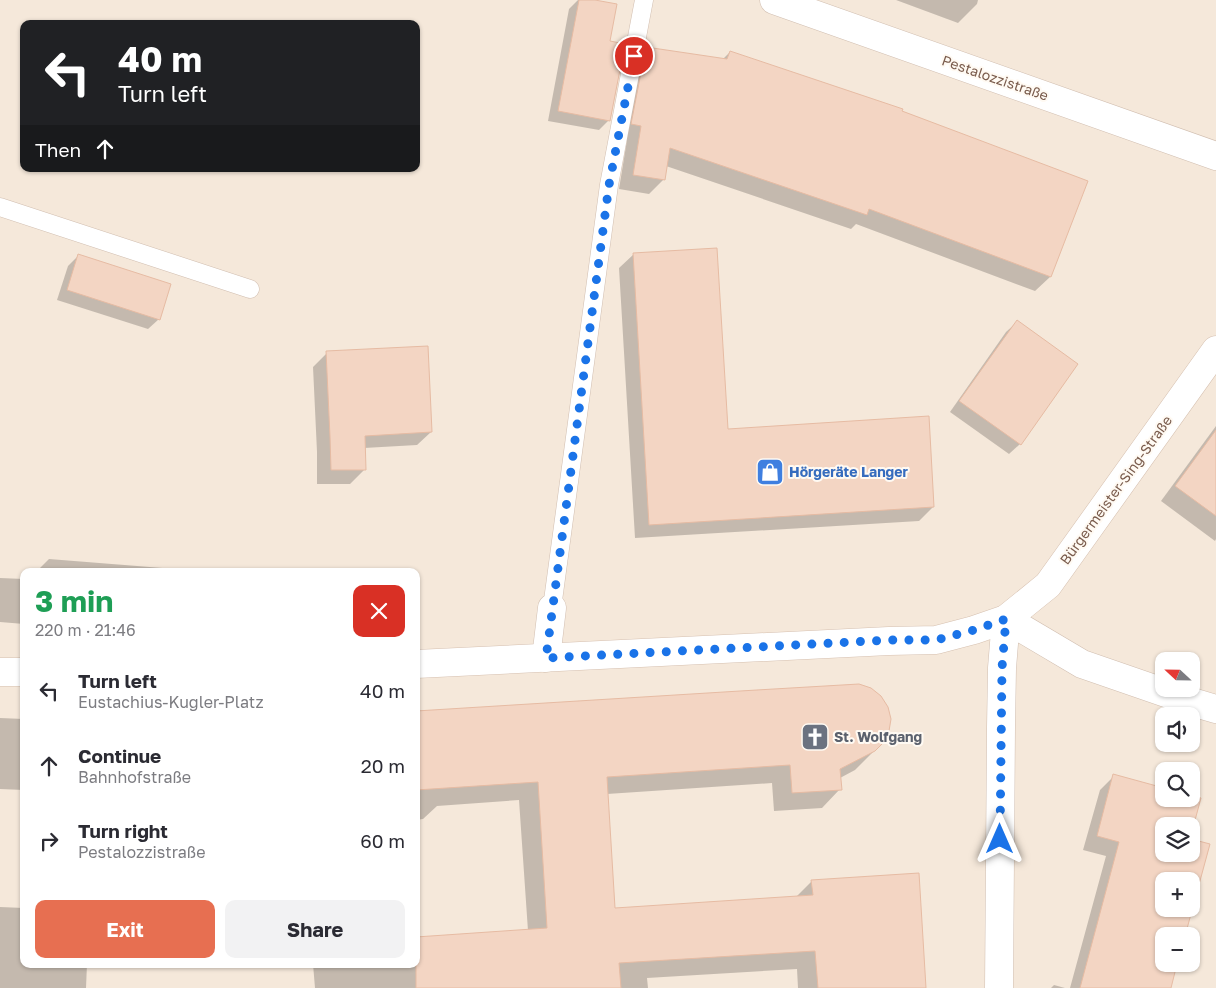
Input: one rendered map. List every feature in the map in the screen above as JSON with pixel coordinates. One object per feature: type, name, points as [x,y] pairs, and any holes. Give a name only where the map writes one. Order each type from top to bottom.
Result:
[{"type":"street","name":"Pestalozzistraße","points":[[774,0],[1216,156]]},
{"type":"street","name":"Bürgermeister-Sing-Straße","points":[[1006,619],[1048,585],[1216,350]]},
{"type":"street","points":[[546,658],[552,608]]},
{"type":"street","points":[[998,988],[1002,668],[1006,619]]},
{"type":"street","points":[[420,664],[890,640],[936,640],[1006,619],[1082,664],[1192,702],[1216,708]]},
{"type":"street","points":[[0,672],[20,672]]},
{"type":"lane","points":[[552,608],[609,185],[644,0]]},
{"type":"lane","points":[[2,213],[250,289]]},
{"type":"shaded area","points":[[0,0],[1216,0],[1216,988],[0,988]]},
{"type":"building","points":[[579,0],[595,0],[617,4],[610,41],[625,44],[610,121],[558,111]]},
{"type":"building","points":[[646,47],[727,59],[730,51],[903,109],[902,111],[1088,181],[1051,277],[869,209],[867,215],[670,148],[665,180],[633,175],[641,126],[631,124]]},
{"type":"building","points":[[717,248],[728,429],[929,416],[934,507],[649,525],[633,253]]},
{"type":"building","points":[[78,254],[171,284],[160,320],[67,290]]},
{"type":"building","points":[[1017,320],[1078,364],[1021,445],[959,401]]},
{"type":"building","points":[[428,346],[432,432],[365,436],[366,470],[331,470],[326,351]]},
{"type":"building","points":[[1216,430],[1216,516],[1175,486]]},
{"type":"building","points":[[859,684],[871,688],[881,696],[888,707],[891,719],[889,731],[884,742],[875,751],[840,769],[842,790],[792,793],[790,765],[607,777],[615,908],[813,895],[811,880],[919,873],[926,988],[818,988],[815,951],[619,963],[621,988],[416,988],[416,968],[420,968],[420,937],[547,928],[538,782],[420,790],[420,711]]},
{"type":"building","points":[[1113,774],[1155,786],[1155,807],[1199,807],[1196,817],[1155,817],[1155,862],[1200,862],[1200,841],[1210,844],[1200,881],[1200,872],[1155,872],[1155,917],[1190,917],[1187,927],[1155,927],[1155,972],[1175,972],[1171,988],[1080,988],[1119,842],[1097,836]]},
{"type":"place","name":"Hörgeräte Langer","points":[[770,472]]},
{"type":"place","name":"St. Wolfgang","points":[[815,737]]},
{"type":"route","points":[[634,56],[609,185],[546,658],[890,640],[936,640],[1006,619],[1002,668],[1000,839]]}]
